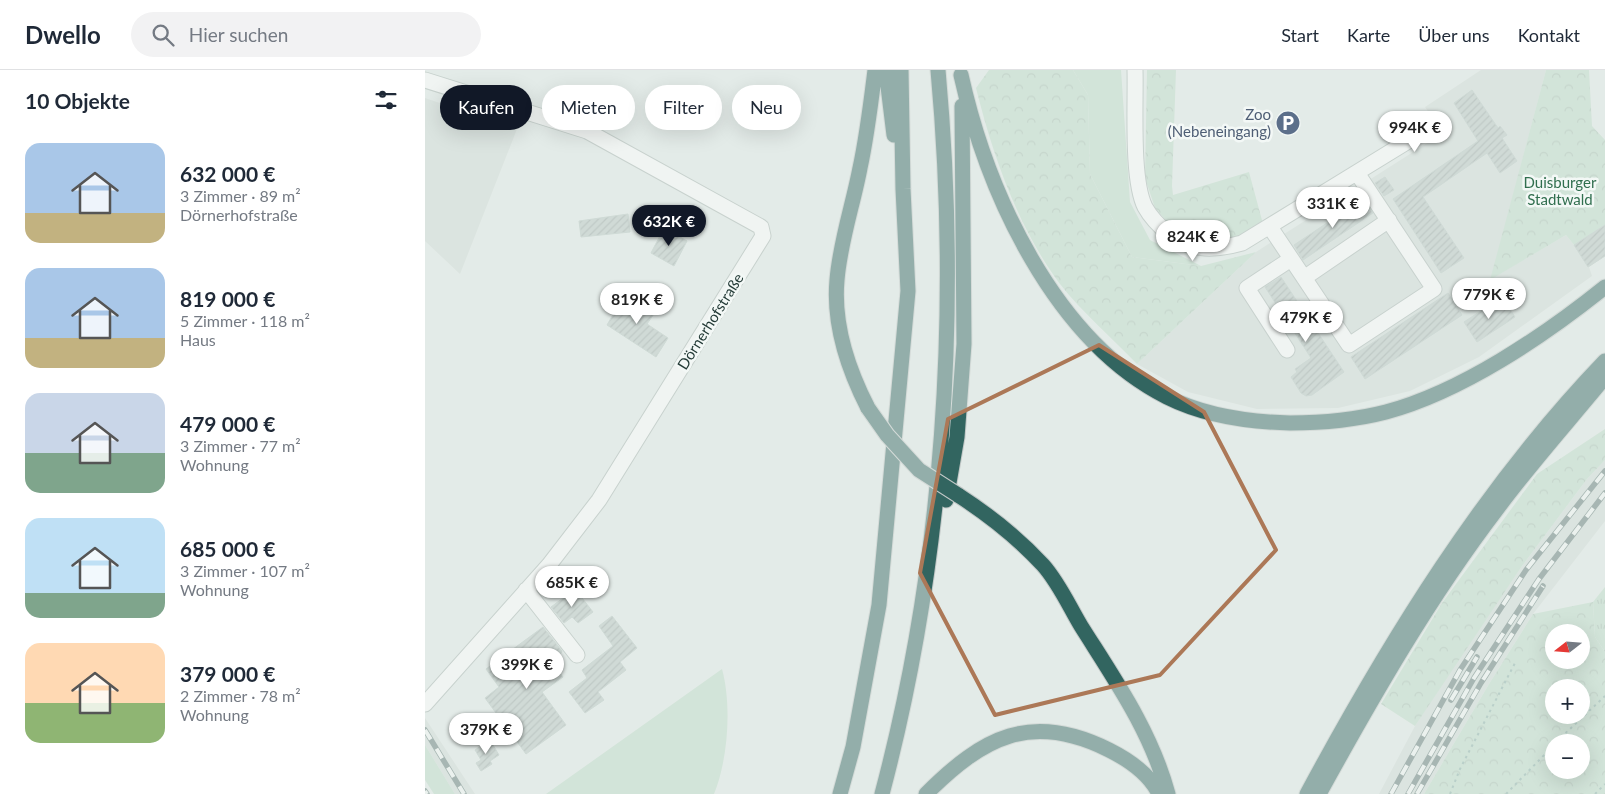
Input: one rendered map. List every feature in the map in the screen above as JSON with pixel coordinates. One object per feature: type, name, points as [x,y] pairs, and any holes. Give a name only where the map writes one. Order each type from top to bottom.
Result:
[{"type":"highway","points":[[875,70],[860,167],[842,246],[837,281],[838,316],[845,352],[855,383],[868,408],[887,435],[919,470],[958,495],[986,508],[1044,567],[1118,682],[1139,719],[1168,794]]},
{"type":"highway","points":[[886,70],[903,189]]},
{"type":"highway","points":[[840,794],[853,747],[882,576],[908,292],[903,189],[901,70]]},
{"type":"highway","points":[[882,794],[903,706],[936,499],[945,352],[947,230],[938,70]]},
{"type":"highway","points":[[918,621],[934,570],[957,437],[960,400],[964,325],[961,72]]},
{"type":"highway","points":[[961,72],[972,122],[983,155],[1000,197],[1031,260],[1072,315],[1103,351],[1152,389],[1199,410],[1247,420],[1299,423],[1342,420],[1385,412],[1441,392],[1491,366],[1605,287]]},
{"type":"highway","points":[[1307,794],[1344,725],[1446,562],[1489,499],[1538,436],[1605,360]]},
{"type":"highway","points":[[1319,794],[1367,710],[1444,583],[1497,508],[1605,377]]},
{"type":"highway","points":[[926,794],[951,770],[978,751],[1019,732],[1038,730],[1064,733],[1092,742],[1119,755],[1145,774],[1159,794]]},
{"type":"street","points":[[1135,70],[1137,180],[1145,206],[1156,224],[1179,242],[1201,249],[1221,249],[1242,242],[1270,227],[1431,127]]},
{"type":"street","name":"Dörnerhofstraße","points":[[425,80],[587,131],[761,227],[763,236],[599,500],[526,590],[425,704]]},
{"type":"street","points":[[1270,227],[1349,345],[1434,289],[1357,172]]},
{"type":"street","points":[[1304,278],[1389,220]]},
{"type":"street","points":[[1287,350],[1247,288],[1291,259]]},
{"type":"street","points":[[526,590],[577,655]]},
{"type":"path","points":[[1450,794],[1460,768],[1515,663]]},
{"type":"path","points":[[1565,734],[1605,696]]},
{"type":"path","points":[[1506,794],[1545,754]]},
{"type":"path","points":[[1595,794],[1605,784]]},
{"type":"highlighted area","points":[[1099,345],[1204,412],[1276,550],[1160,675],[995,715],[920,573],[948,419]]},
{"type":"shaded area","points":[[1481,70],[1546,70],[1491,279],[1566,235],[1574,245],[1605,225],[1605,256],[1589,267],[1592,276],[1479,357],[1410,391],[1338,408],[1257,409],[1188,392],[1137,364],[1256,252],[1443,133],[1425,107]]},
{"type":"shaded area","points":[[425,98],[440,103],[440,130],[517,130],[460,274],[425,241]]},
{"type":"shaded area","points":[[1605,460],[1605,521],[1533,614],[1424,794],[1379,794],[1415,726],[1454,665],[1522,566],[1587,479]]},
{"type":"shaded area","points":[[425,718],[475,794],[455,794],[425,745]]},
{"type":"green space","points":[[989,70],[1073,70],[1088,95],[1090,174],[1132,257],[1201,266],[1256,252],[1137,364],[1087,315],[1060,284],[1045,262],[1019,215],[990,139],[976,88]]},
{"type":"green space","points":[[1073,70],[1121,70],[1130,202],[1150,240],[1201,266],[1132,257],[1090,174],[1088,95]]},
{"type":"green space","points":[[1147,70],[1176,70],[1173,195],[1249,172],[1263,224],[1231,240],[1202,242],[1178,234],[1155,208],[1145,178]]},
{"type":"green space","name":"Duisburger Stadtwald","points":[[1546,70],[1589,70],[1592,126],[1605,140],[1605,225],[1574,245],[1566,235],[1490,280]]},
{"type":"green space","points":[[1605,429],[1605,460],[1587,479],[1522,566],[1415,726],[1381,704],[1442,603],[1537,474]]},
{"type":"green space","points":[[1605,587],[1605,652],[1595,637],[1593,602]]},
{"type":"green space","points":[[1593,602],[1595,637],[1605,652],[1605,794],[1424,794],[1533,614]]},
{"type":"green space","points":[[722,669],[727,699],[727,732],[723,765],[714,794],[546,794]]},
{"type":"green space","points":[[425,745],[455,794],[434,794],[425,780]]},
{"type":"building","points":[[1472,90],[1498,128],[1500,126],[1507,135],[1502,138],[1517,161],[1500,173],[1487,153],[1423,197],[1464,258],[1441,273],[1393,199],[1478,141],[1454,103]]},
{"type":"building","points":[[1385,177],[1394,190],[1384,196],[1375,183]]},
{"type":"building","points":[[1363,199],[1373,213],[1303,260],[1294,245]]},
{"type":"building","points":[[628,214],[630,232],[581,237],[579,221]]},
{"type":"building","points":[[1605,225],[1605,256],[1588,267],[1574,245]]},
{"type":"building","points":[[664,228],[687,241],[674,266],[651,253]]},
{"type":"building","points":[[1281,277],[1344,372],[1312,395],[1306,396],[1301,393],[1291,377],[1297,372],[1295,369],[1311,358],[1265,287]]},
{"type":"building","points":[[626,292],[656,311],[647,324],[668,338],[656,357],[607,325]]},
{"type":"building","points":[[1448,293],[1462,315],[1365,379],[1351,357]]},
{"type":"building","points":[[1502,297],[1515,317],[1477,342],[1464,322]]},
{"type":"building","points":[[575,589],[593,612],[578,623],[572,617],[564,623],[551,607]]},
{"type":"building","points":[[612,616],[637,648],[620,662],[626,670],[598,692],[604,700],[585,713],[569,692],[587,678],[582,670],[613,646],[599,626]]},
{"type":"building","points":[[543,627],[562,651],[553,663],[563,677],[542,692],[566,725],[526,754],[485,698],[499,687],[486,669]]},
{"type":"building","points":[[490,740],[499,755],[490,761],[492,764],[481,771],[476,763],[481,760],[475,750]]},
{"type":"railway","points":[[1391,794],[1460,670],[1526,570],[1605,471]]},
{"type":"railway","points":[[1408,794],[1474,678],[1539,579],[1605,493]]},
{"type":"railway","points":[[1417,794],[1481,683],[1543,586]]},
{"type":"railway","points":[[1451,700],[1477,657]]},
{"type":"railway","points":[[425,730],[464,794]]},
{"type":"place","name":"Zoo (Nebeneingang)","points":[[1288,123]]}]
